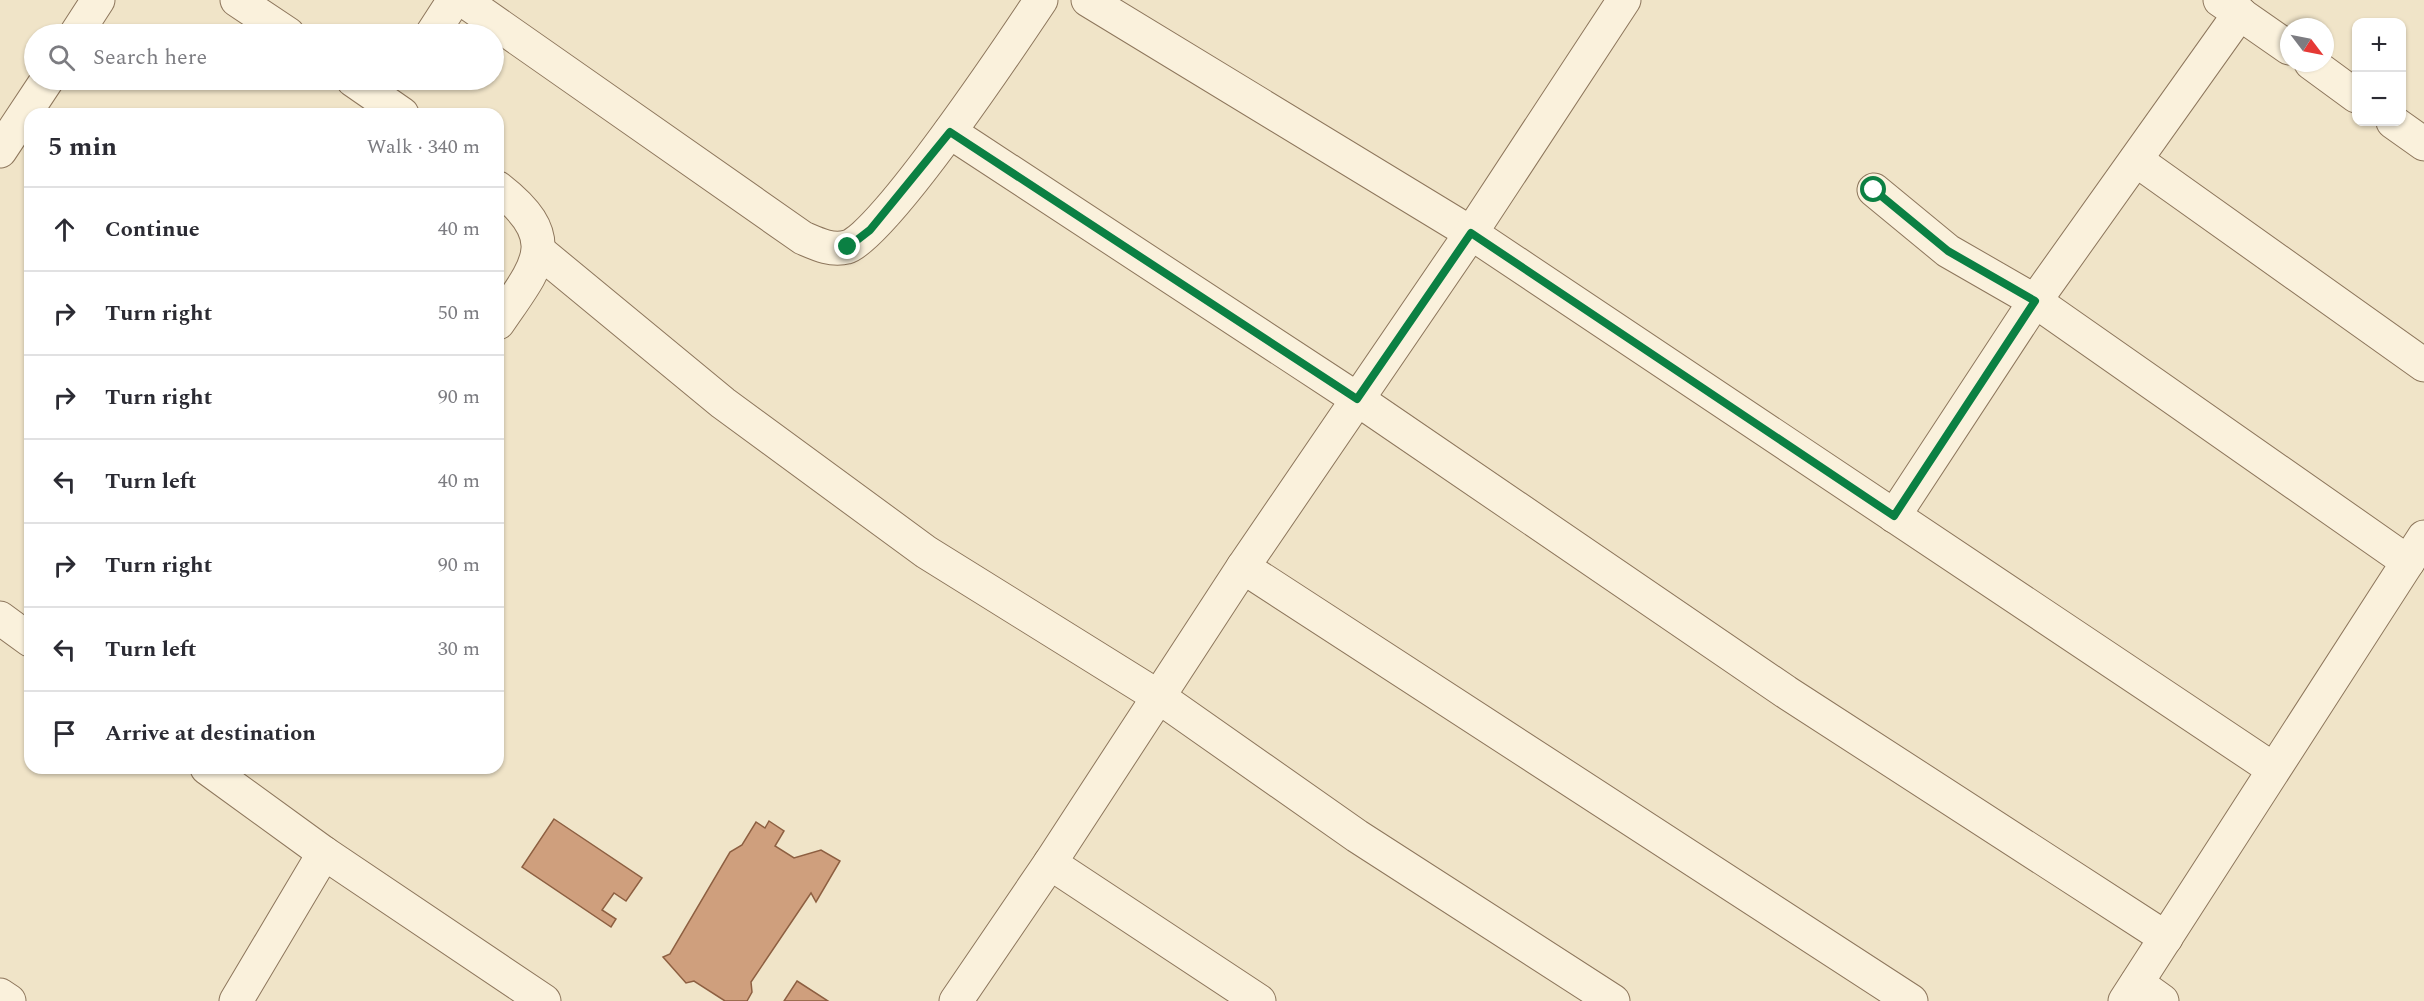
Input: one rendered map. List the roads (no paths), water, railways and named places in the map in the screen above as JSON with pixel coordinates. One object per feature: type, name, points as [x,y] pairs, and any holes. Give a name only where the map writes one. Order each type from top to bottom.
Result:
[{"type":"street","points":[[82,24],[98,0]]},
{"type":"street","points":[[237,0],[273,24]]},
{"type":"street","points":[[438,24],[454,0]]},
{"type":"street","points":[[463,0],[497,24]]},
{"type":"street","points":[[504,29],[803,238],[822,247],[848,247],[870,230],[950,132],[1041,0]]},
{"type":"street","points":[[1088,0],[1471,233],[2272,769]]},
{"type":"street","points":[[961,999],[1244,567],[1471,233],[1624,0]]},
{"type":"street","points":[[1894,516],[2035,301],[2136,160],[2230,6],[2280,42]]},
{"type":"street","points":[[2323,72],[2352,93]]},
{"type":"street","points":[[28,108],[40,90]]},
{"type":"street","points":[[370,90],[393,103]]},
{"type":"street","points":[[0,151],[24,115]]},
{"type":"street","points":[[2398,126],[2424,144]]},
{"type":"street","points":[[950,132],[1357,399],[1786,692],[2166,938]]},
{"type":"street","points":[[2136,160],[2424,365]]},
{"type":"street","points":[[1874,190],[1948,251],[2035,301],[2416,549],[2272,769],[2166,938],[2142,995]]},
{"type":"street","points":[[504,193],[533,224],[540,252],[723,403],[926,552],[1159,697],[1358,836],[1613,1001]]},
{"type":"street","points":[[504,314],[530,276],[540,252]]},
{"type":"street","points":[[1244,567],[1911,1001]]},
{"type":"street","points":[[0,618],[24,636]]},
{"type":"street","points":[[215,774],[324,853],[544,1001]]},
{"type":"street","points":[[236,1001],[324,853]]},
{"type":"street","points":[[1050,863],[1259,1001]]},
{"type":"street","points":[[0,995],[9,1001]]}]
